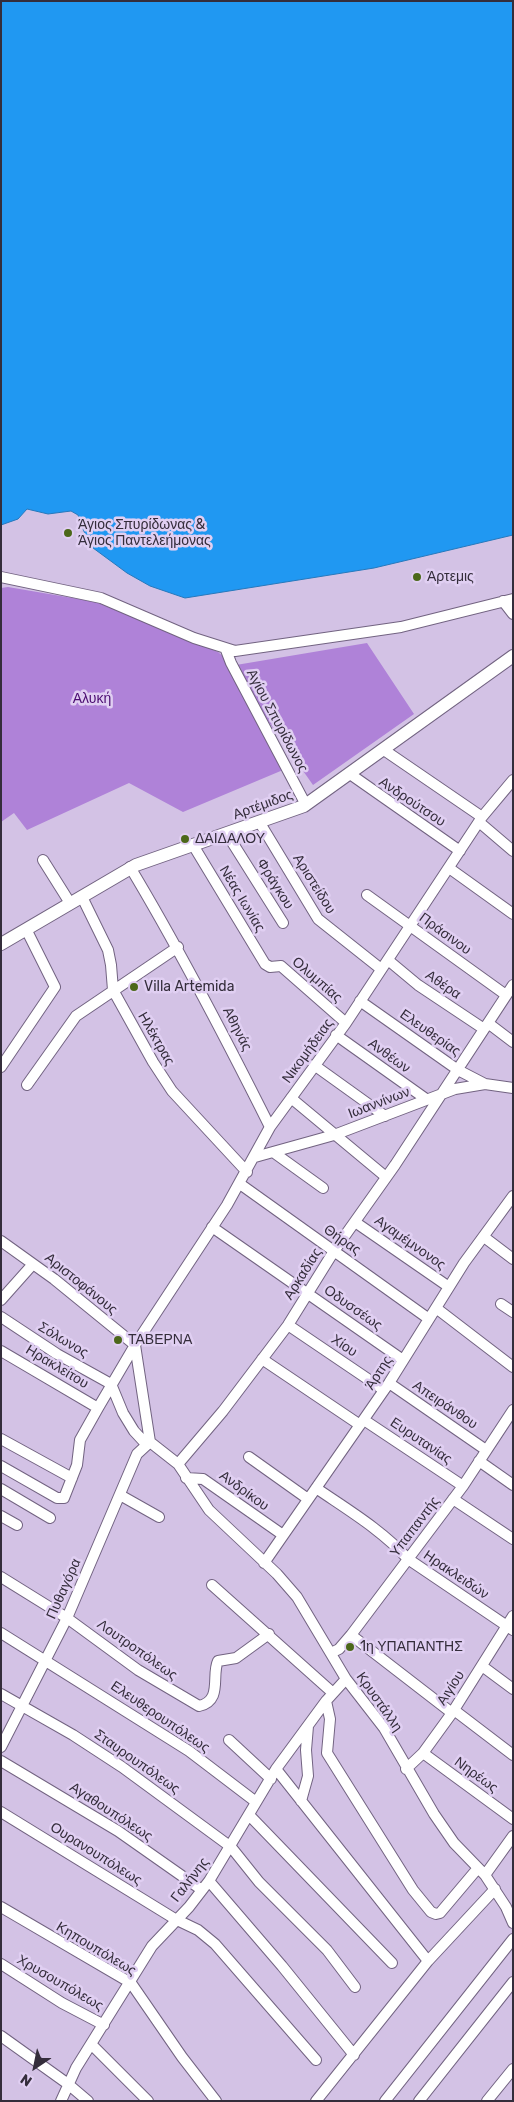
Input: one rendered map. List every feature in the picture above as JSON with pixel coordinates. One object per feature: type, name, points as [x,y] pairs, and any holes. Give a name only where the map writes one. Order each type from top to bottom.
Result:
[{"type":"main road","name":"Αρτέμιδος","points":[[1,944],[27,931],[130,867],[260,823],[306,805],[513,656]]},
{"type":"street","points":[[1,577],[102,598],[226,650],[242,651],[401,627],[508,600],[513,614]]},
{"type":"street","name":"Αγίου Σπυρίδωνος","points":[[226,650],[231,663],[306,805]]},
{"type":"street","points":[[384,750],[480,820],[513,851]]},
{"type":"street","name":"Ανδρούτσου","points":[[350,774],[460,851]]},
{"type":"street","name":"Νικομήδειας","points":[[1,1466],[57,1498],[62,1499],[66,1494],[77,1463],[80,1440],[111,1384],[240,1184],[270,1127],[346,1023],[480,820],[513,780]]},
{"type":"street","name":"Αριστείδου","points":[[260,823],[318,919],[381,969]]},
{"type":"street","name":"Φράγκου","points":[[227,834],[283,923]]},
{"type":"street","name":"Νέας Ιωνίας","points":[[192,845],[268,966]]},
{"type":"street","points":[[43,860],[70,903]]},
{"type":"street","name":"Αθηνάς","points":[[130,867],[178,947],[270,1127]]},
{"type":"street","points":[[449,868],[513,914]]},
{"type":"street","name":"Πράσινου","points":[[367,895],[506,994]]},
{"type":"street","name":"Ηλέκτρας","points":[[82,896],[108,950],[113,990],[172,1091],[247,1172]]},
{"type":"street","points":[[1,1067],[55,990],[55,984],[27,931]]},
{"type":"street","points":[[27,1085],[76,1016],[178,947]]},
{"type":"street","name":"Αθέρα","points":[[388,960],[418,985],[513,1042]]},
{"type":"street","name":"Ολυμπίας","points":[[268,966],[281,966],[346,1023]]},
{"type":"street","points":[[458,1070],[513,985]]},
{"type":"street","name":"Ελευθερίας","points":[[360,1001],[458,1070],[485,1084]]},
{"type":"street","name":"Ανθέων","points":[[336,1035],[426,1100]]},
{"type":"street","points":[[314,1065],[385,1116]]},
{"type":"street","name":"Αρκαδίας","points":[[178,1464],[288,1324],[334,1251],[458,1070]]},
{"type":"street","name":"Ιωαννίνων","points":[[255,1157],[334,1135],[426,1100],[442,1092],[485,1084],[513,1088]]},
{"type":"street","points":[[291,1098],[386,1177]]},
{"type":"street","points":[[273,1152],[323,1188]]},
{"type":"street","name":"Θήρας","points":[[240,1184],[429,1319]]},
{"type":"street","name":"Άρτης","points":[[264,1563],[362,1422],[449,1287],[512,1199]]},
{"type":"street","name":"Αγαμέμνονος","points":[[355,1222],[449,1287]]},
{"type":"street","name":"Οδυσσέως","points":[[212,1227],[403,1360]]},
{"type":"street","points":[[484,1236],[513,1259]]},
{"type":"street","name":"Αριστοφάνους","points":[[1,1241],[34,1264],[135,1345]]},
{"type":"street","points":[[2,1297],[34,1264]]},
{"type":"street","points":[[501,1304],[513,1312]]},
{"type":"street","points":[[436,1308],[513,1367]]},
{"type":"street","name":"Σόλωνος","points":[[1,1317],[57,1354],[111,1384]]},
{"type":"street","name":"Χίου","points":[[288,1324],[386,1386]]},
{"type":"street","points":[[135,1345],[148,1443]]},
{"type":"street","name":"Ηρακλείτου","points":[[1,1351],[98,1408]]},
{"type":"street","name":"Ευρυτανίας","points":[[262,1359],[463,1486]]},
{"type":"street","name":"Κρυστάλλη","points":[[111,1384],[123,1413],[134,1431],[178,1464],[209,1510],[287,1584],[297,1597],[346,1679],[384,1728],[406,1769],[454,1843],[482,1872],[495,1889],[513,1923]]},
{"type":"street","name":"Απειράνθου","points":[[386,1386],[486,1450]]},
{"type":"street","name":"Υπαπαντής","points":[[332,1653],[339,1649],[351,1635],[463,1486],[512,1413]]},
{"type":"street","points":[[1,1439],[72,1478]]},
{"type":"street","name":"Πυθαγόρα","points":[[1,1747],[67,1618],[137,1454],[148,1443]]},
{"type":"street","points":[[249,1457],[308,1499]]},
{"type":"street","points":[[479,1461],[513,1485]]},
{"type":"street","name":"Ανδρίκου","points":[[186,1478],[203,1478],[283,1536]]},
{"type":"street","name":"Ηρακλειδών","points":[[316,1488],[365,1520],[408,1558],[510,1628]]},
{"type":"street","points":[[1,1490],[50,1518]]},
{"type":"street","points":[[120,1495],[159,1516]]},
{"type":"street","points":[[453,1499],[513,1538]]},
{"type":"street","points":[[1,1516],[17,1525]]},
{"type":"street","name":"Λουτροπόλεως","points":[[1,1577],[67,1618],[138,1670],[191,1703],[203,1705],[211,1697],[217,1683],[215,1668],[218,1661],[236,1658],[269,1634]]},
{"type":"street","points":[[212,1585],[269,1634],[330,1697],[327,1753],[413,1890],[431,1912],[440,1913],[482,1872],[513,1836]]},
{"type":"street","points":[[493,1616],[499,1637]]},
{"type":"street","name":"Αιγίου","points":[[406,1769],[423,1753],[453,1711],[499,1637],[510,1628],[513,1616]]},
{"type":"street","name":"Ελευθερουπόλεως","points":[[1,1633],[189,1751],[256,1802]]},
{"type":"street","points":[[351,1635],[513,1755]]},
{"type":"street","points":[[482,1666],[513,1688]]},
{"type":"street","name":"Γαλήνης","points":[[61,2101],[68,2084],[131,1983],[138,1966],[152,1946],[209,1881],[276,1770],[330,1697],[346,1679]]},
{"type":"street","name":"Σταυρουπόλεως","points":[[1,1694],[23,1705],[122,1767],[231,1847],[259,1882],[327,1950],[356,1987]]},
{"type":"street","points":[[302,1801],[308,1776],[306,1750],[308,1726]]},
{"type":"street","points":[[229,1740],[271,1779]]},
{"type":"street","name":"Νηρέως","points":[[423,1753],[513,1819]]},
{"type":"street","name":"Αγαθουπόλεως","points":[[1,1761],[118,1831],[202,1890]]},
{"type":"street","points":[[276,1770],[428,1961]]},
{"type":"street","name":"Ουρανουπόλεως","points":[[1,1812],[175,1919],[198,1930],[216,1944],[316,2060]]},
{"type":"street","points":[[248,1815],[392,1963]]},
{"type":"street","points":[[209,1881],[282,1966],[354,2055]]},
{"type":"street","points":[[316,2101],[428,1961],[495,1889]]},
{"type":"street","name":"Κηπουπόλεως","points":[[1,1907],[131,1983],[182,2057],[216,2101]]},
{"type":"street","points":[[385,2101],[513,1940]]},
{"type":"street","name":"Χρυσουπόλεως","points":[[1,1964],[62,2003],[104,2024]]},
{"type":"street","points":[[419,2101],[513,1982]]},
{"type":"street","points":[[1,2036],[68,2084],[88,2101]]},
{"type":"street","points":[[92,2045],[148,2101]]},
{"type":"street","points":[[487,2101],[513,2069]]},
{"type":"green space","name":"Αλυκή","points":[[8,587],[96,602],[218,652],[224,657],[283,770],[183,812],[129,783],[27,830],[14,813],[1,822],[1,588]]},
{"type":"green space","points":[[367,643],[414,714],[313,785],[268,721],[236,665]]},
{"type":"water","points":[[1,1],[513,1],[513,535],[374,568],[185,598],[150,586],[127,573],[89,545],[78,515],[71,511],[48,514],[27,509],[18,519],[1,525]]},
{"type":"place","name":"Άγιος Σπυρίδωνας & Άγιος Παντελεήμονας","points":[[68,533]]},
{"type":"place","name":"Άρτεμις","points":[[417,577]]},
{"type":"place","name":"ΔΑΙΔΑΛΟΥ","points":[[185,839]]},
{"type":"place","name":"Villa Artemida","points":[[134,987]]},
{"type":"place","name":"ΤΑΒΕΡΝΑ","points":[[118,1340]]},
{"type":"place","name":"1η ΥΠΑΠΑΝΤΗΣ","points":[[350,1647]]}]
